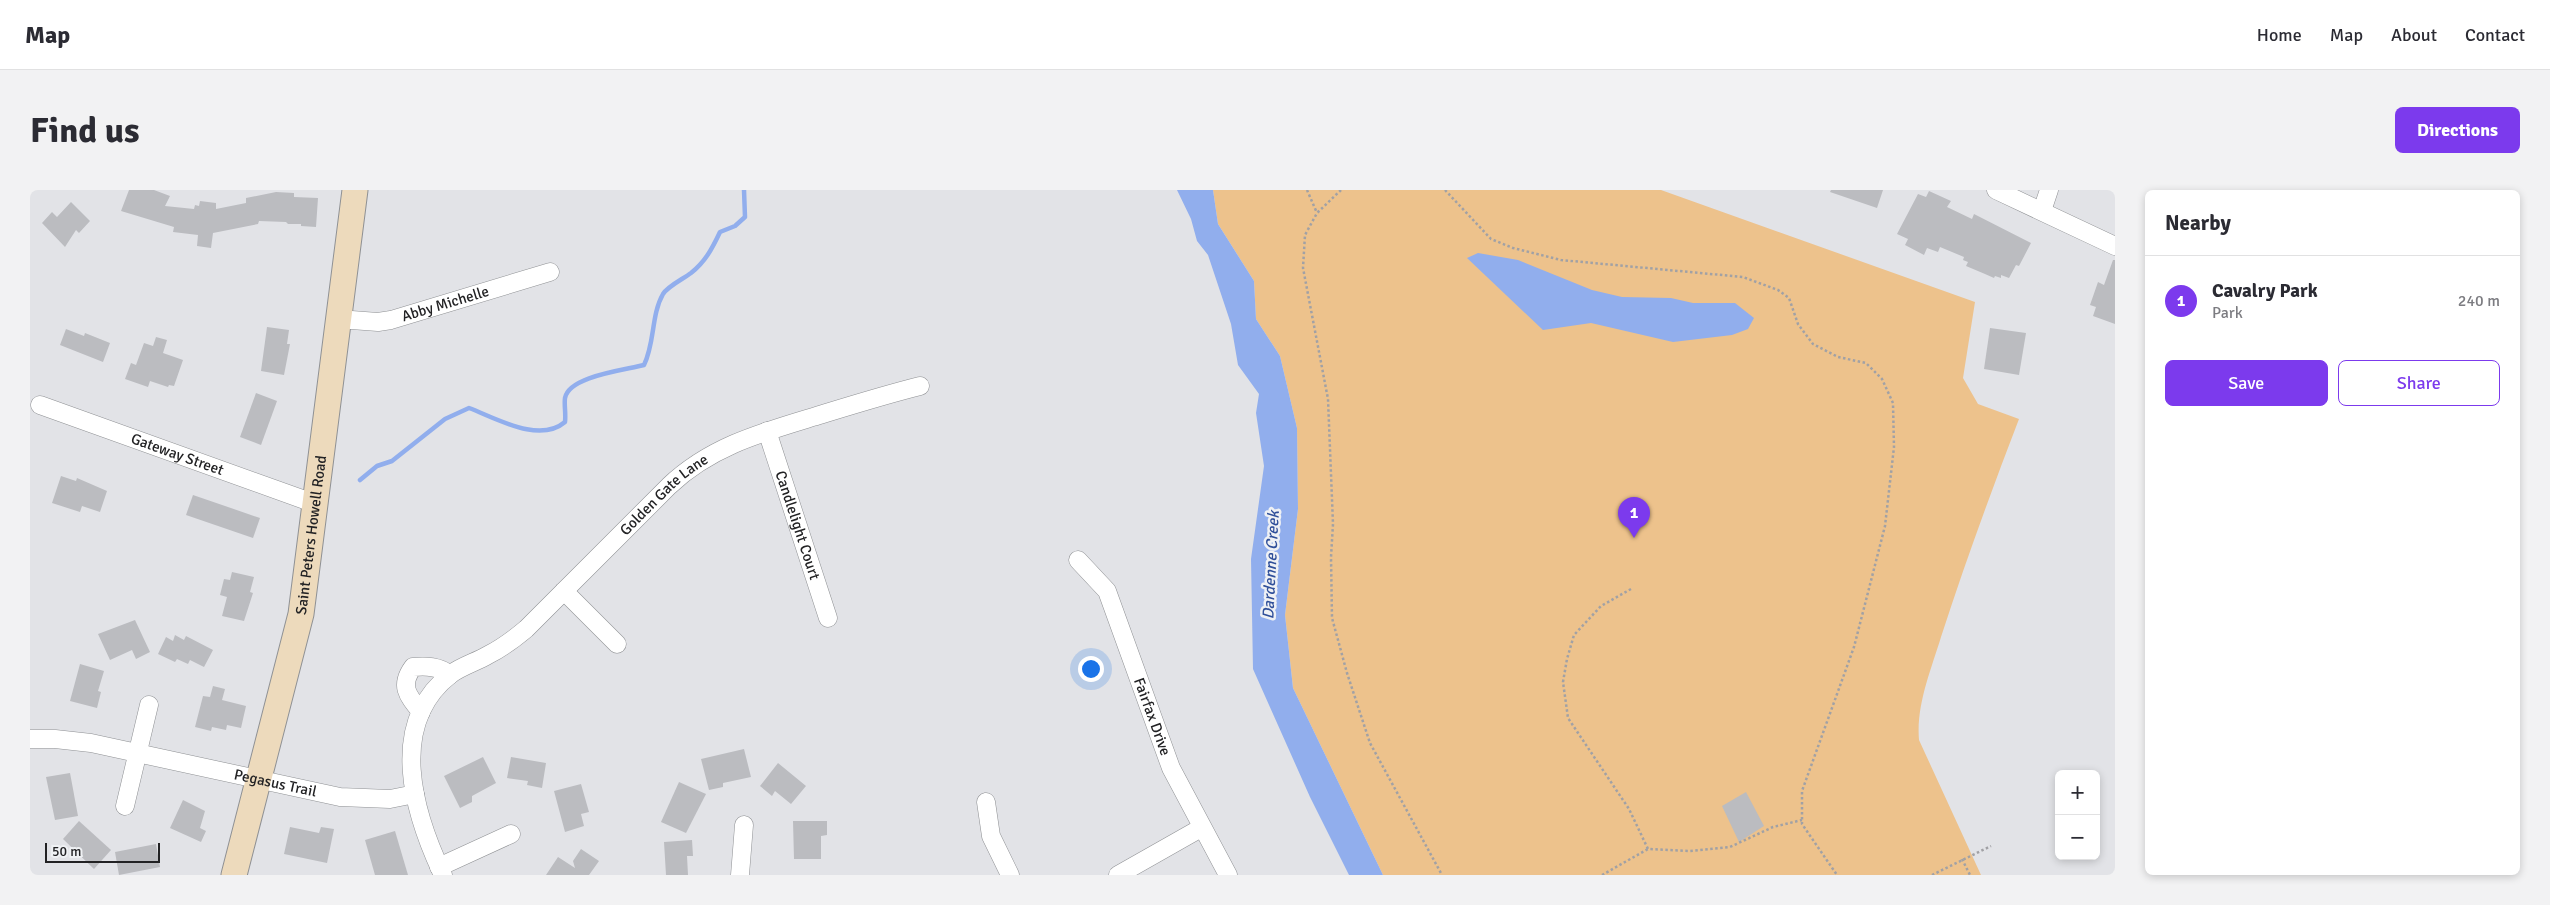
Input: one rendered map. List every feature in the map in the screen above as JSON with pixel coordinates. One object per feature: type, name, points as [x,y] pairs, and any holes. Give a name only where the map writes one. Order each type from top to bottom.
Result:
[{"type":"main road","name":"Saint Peters Howell Road","points":[[234,875],[296,642],[316,504],[355,190]]},
{"type":"street","points":[[1996,190],[2115,246]]},
{"type":"street","points":[[2042,211],[2049,190]]},
{"type":"street","name":"Abby Michelle","points":[[338,319],[370,322],[391,320],[550,272]]},
{"type":"street","name":"Golden Gate Lane","points":[[441,871],[415,794],[410,768],[410,749],[421,712],[429,698],[450,675],[512,640],[682,474],[732,443],[767,430],[920,386]]},
{"type":"street","name":"Gateway Street","points":[[40,405],[316,504]]},
{"type":"street","name":"Candlelight Court","points":[[767,430],[828,618]]},
{"type":"street","name":"Fairfax Drive","points":[[1078,560],[1108,591],[1171,768],[1201,828],[1228,875]]},
{"type":"street","points":[[564,591],[617,644]]},
{"type":"street","points":[[421,712],[410,698],[406,688],[406,677],[413,667],[437,668],[450,675]]},
{"type":"street","points":[[125,806],[149,705]]},
{"type":"street","name":"Pegasus Trail","points":[[30,739],[56,739],[91,743],[259,780],[358,798],[390,799],[415,794]]},
{"type":"street","points":[[986,802],[991,836],[1010,875]]},
{"type":"street","points":[[740,875],[744,825]]},
{"type":"street","points":[[1118,875],[1201,828]]},
{"type":"street","points":[[441,871],[511,834]]},
{"type":"path","points":[[1307,190],[1317,213]]},
{"type":"path","points":[[1341,190],[1317,213],[1305,235],[1303,268],[1328,399],[1333,524],[1332,618],[1346,673],[1370,743],[1442,875]]},
{"type":"path","points":[[1446,190],[1491,240],[1513,248],[1561,260],[1743,277],[1778,290],[1789,298],[1798,324],[1813,344],[1838,357],[1866,364],[1882,379],[1893,403],[1894,412],[1894,447],[1885,526],[1854,647],[1802,791],[1802,820],[1806,831],[1838,875]]},
{"type":"path","points":[[1631,588],[1601,606],[1574,635],[1566,659],[1563,682],[1568,718],[1629,809],[1648,849]]},
{"type":"path","points":[[1602,875],[1648,849],[1690,851],[1730,847],[1773,827],[1802,820]]},
{"type":"path","points":[[1932,875],[1940,869],[1991,846]]},
{"type":"path","points":[[1962,859],[1970,874]]},
{"type":"path","points":[[1940,869],[1942,875]]},
{"type":"shaded area","points":[[1213,190],[1661,190],[1975,302],[1963,378],[1978,404],[2019,419],[1959,582],[1925,688],[1920,714],[1919,740],[1981,875],[1383,875],[1293,688],[1285,615],[1298,509],[1297,428],[1280,356],[1256,319],[1254,281],[1218,224]]},
{"type":"water","name":"Dardenne Creek","points":[[1177,190],[1213,190],[1218,224],[1254,281],[1256,319],[1280,356],[1297,428],[1298,509],[1285,615],[1293,688],[1383,875],[1349,875],[1310,797],[1253,669],[1251,559],[1264,466],[1256,413],[1259,394],[1238,365],[1231,324],[1208,255],[1197,241],[1191,219]]},
{"type":"water","points":[[1478,253],[1518,260],[1592,290],[1622,297],[1671,298],[1693,303],[1735,303],[1754,318],[1748,329],[1732,335],[1673,342],[1591,323],[1543,330],[1467,258]]},
{"type":"building","points":[[129,190],[154,190],[170,196],[165,206],[194,209],[195,205],[199,206],[200,201],[216,203],[216,209],[246,203],[246,198],[276,192],[294,193],[294,197],[318,198],[316,227],[288,224],[286,222],[259,221],[258,224],[213,233],[211,248],[197,246],[198,235],[173,232],[174,227],[121,211]]},
{"type":"building","points":[[1831,190],[1883,190],[1877,208],[1830,192]]},
{"type":"building","points":[[1929,191],[1951,201],[1947,207],[1972,219],[1974,214],[2031,243],[2019,266],[2016,265],[2009,278],[2001,275],[2001,278],[1995,276],[1994,278],[1966,266],[1968,262],[1963,260],[1964,257],[1940,247],[1938,252],[1927,248],[1924,255],[1905,245],[1908,239],[1897,234],[1918,194],[1926,197]]},
{"type":"building","points":[[71,202],[90,221],[79,233],[76,230],[65,247],[42,223],[52,212],[57,217]]},
{"type":"building","points":[[2113,260],[2115,260],[2115,324],[2093,316],[2096,307],[2090,305],[2098,282],[2104,285]]},
{"type":"building","points":[[267,327],[289,330],[287,344],[290,344],[284,375],[261,371]]},
{"type":"building","points":[[1990,328],[2026,333],[2019,375],[1984,369]]},
{"type":"building","points":[[66,329],[84,336],[85,333],[110,343],[103,362],[60,345]]},
{"type":"building","points":[[156,337],[167,340],[163,353],[183,360],[174,386],[169,385],[168,387],[150,381],[148,387],[125,379],[131,363],[136,365],[144,343],[153,346]]},
{"type":"building","points":[[256,393],[277,401],[261,445],[240,437]]},
{"type":"building","points":[[61,476],[76,481],[77,478],[107,491],[100,512],[82,506],[80,512],[52,503]]},
{"type":"building","points":[[193,495],[260,518],[253,538],[186,515]]},
{"type":"building","points":[[232,572],[254,577],[250,592],[253,593],[244,621],[222,616],[227,597],[220,595],[224,579],[230,580]]},
{"type":"building","points":[[135,620],[150,652],[136,659],[132,650],[110,660],[98,634]]},
{"type":"building","points":[[175,635],[184,640],[186,636],[213,650],[204,667],[190,660],[188,664],[177,659],[175,662],[158,654],[166,637],[173,641]]},
{"type":"building","points":[[80,664],[104,671],[98,691],[101,692],[97,708],[70,701]]},
{"type":"building","points":[[213,686],[225,689],[222,700],[246,706],[241,728],[227,725],[226,730],[212,727],[211,731],[195,727],[203,696],[210,697]]},
{"type":"building","points":[[744,749],[751,777],[723,783],[723,787],[709,790],[701,759]]},
{"type":"building","points":[[483,757],[496,783],[472,796],[472,802],[460,808],[444,776]]},
{"type":"building","points":[[511,757],[546,763],[542,788],[527,785],[528,781],[507,778]]},
{"type":"building","points":[[778,763],[806,786],[791,804],[775,791],[772,796],[760,786]]},
{"type":"building","points":[[70,773],[78,816],[55,820],[46,777]]},
{"type":"building","points":[[679,782],[706,794],[686,833],[661,822]]},
{"type":"building","points":[[581,784],[589,812],[581,814],[584,826],[565,832],[554,791]]},
{"type":"building","points":[[1746,792],[1764,826],[1739,842],[1722,806]]},
{"type":"building","points":[[183,800],[205,811],[200,828],[206,831],[201,842],[170,828]]},
{"type":"building","points":[[79,821],[111,850],[94,869],[63,839]]},
{"type":"building","points":[[793,821],[827,821],[827,835],[821,836],[821,859],[794,859]]},
{"type":"building","points":[[290,827],[319,833],[321,827],[334,829],[327,863],[284,854]]},
{"type":"building","points":[[395,831],[408,875],[375,875],[365,840]]},
{"type":"building","points":[[692,840],[693,856],[687,856],[688,875],[666,875],[664,842]]},
{"type":"building","points":[[156,844],[160,867],[119,875],[115,852]]},
{"type":"building","points":[[581,849],[599,861],[589,875],[546,875],[558,857],[575,868],[573,861]]},
{"type":"waterway","points":[[360,480],[377,466],[392,461],[445,419],[469,408],[517,427],[530,430],[555,428],[565,422],[565,398],[569,390],[576,384],[599,375],[644,365],[650,348],[659,302],[663,294],[668,288],[691,273],[704,260],[720,232],[735,226],[745,217],[744,190]]},
{"type":"place","name":"Cavalry Park","points":[[1634,538]]}]
